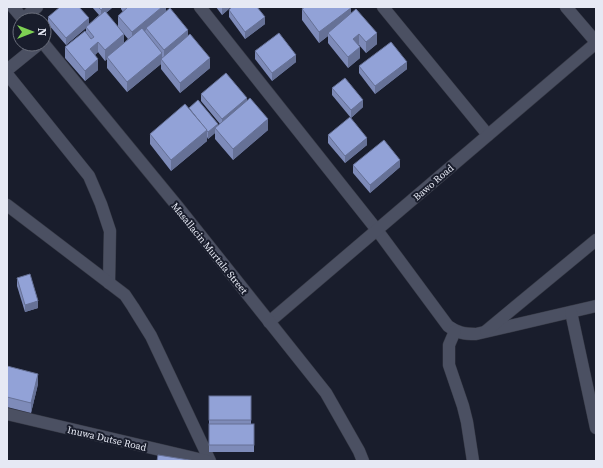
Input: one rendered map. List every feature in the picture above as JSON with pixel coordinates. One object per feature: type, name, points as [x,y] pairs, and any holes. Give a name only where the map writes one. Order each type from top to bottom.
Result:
[{"type":"street","points":[[200,7],[377,230],[448,326],[455,331],[465,334],[476,334],[596,306]]},
{"type":"street","points":[[383,7],[488,135]]},
{"type":"street","points":[[566,7],[596,43]]},
{"type":"street","name":"Bawo Road","points":[[269,322],[596,43]]},
{"type":"street","points":[[7,70],[29,52]]},
{"type":"street","name":"Masallacin Murtala Street","points":[[51,52],[178,207],[326,393],[359,451],[363,461]]},
{"type":"street","points":[[7,74],[89,176],[101,204],[110,231],[109,283]]},
{"type":"street","points":[[7,205],[125,295],[151,336],[209,461]]},
{"type":"street","points":[[484,332],[596,240]]},
{"type":"street","points":[[571,312],[596,428]]},
{"type":"street","points":[[455,331],[449,345],[449,365],[463,406],[473,461]]},
{"type":"street","name":"Inuwa Dutse Road","points":[[7,414],[209,461]]},
{"type":"building","points":[[60,7],[79,7],[89,18],[66,38],[52,22],[52,14]]},
{"type":"building","points":[[128,7],[162,7],[132,32],[118,16]]},
{"type":"building","points":[[232,7],[257,7],[265,17],[245,32],[229,10]]},
{"type":"building","points":[[305,7],[351,8],[319,32],[302,9]]},
{"type":"building","points":[[170,8],[188,30],[164,50],[146,28]]},
{"type":"building","points":[[356,9],[377,33],[366,42],[359,34],[353,39],[360,47],[348,57],[328,33]]},
{"type":"building","points":[[105,11],[124,34],[105,50],[98,42],[90,49],[98,59],[85,71],[65,47],[85,31],[91,39],[94,37],[86,27]]},
{"type":"building","points":[[142,28],[162,53],[127,82],[107,57]]},
{"type":"building","points":[[279,33],[296,55],[272,73],[255,51]]},
{"type":"building","points":[[190,34],[210,58],[180,83],[161,59]]},
{"type":"building","points":[[391,42],[407,62],[375,86],[359,66]]},
{"type":"building","points":[[226,73],[247,98],[222,119],[201,94]]},
{"type":"building","points":[[345,78],[363,100],[351,110],[332,88]]},
{"type":"building","points":[[250,98],[268,119],[233,149],[215,128]]},
{"type":"building","points":[[198,100],[218,124],[208,132],[189,108]]},
{"type":"building","points":[[185,104],[207,130],[171,160],[150,134]]},
{"type":"building","points":[[350,117],[367,138],[345,156],[328,135]]},
{"type":"building","points":[[384,140],[400,160],[370,185],[353,165]]},
{"type":"building","points":[[30,274],[38,301],[25,305],[17,278]]},
{"type":"building","points":[[7,366],[38,374],[31,403],[7,397]]},
{"type":"building","points":[[209,396],[251,396],[251,420],[209,420]]},
{"type":"building","points":[[209,424],[254,424],[254,445],[209,445]]},
{"type":"building","points":[[158,455],[195,461],[157,461]]}]
